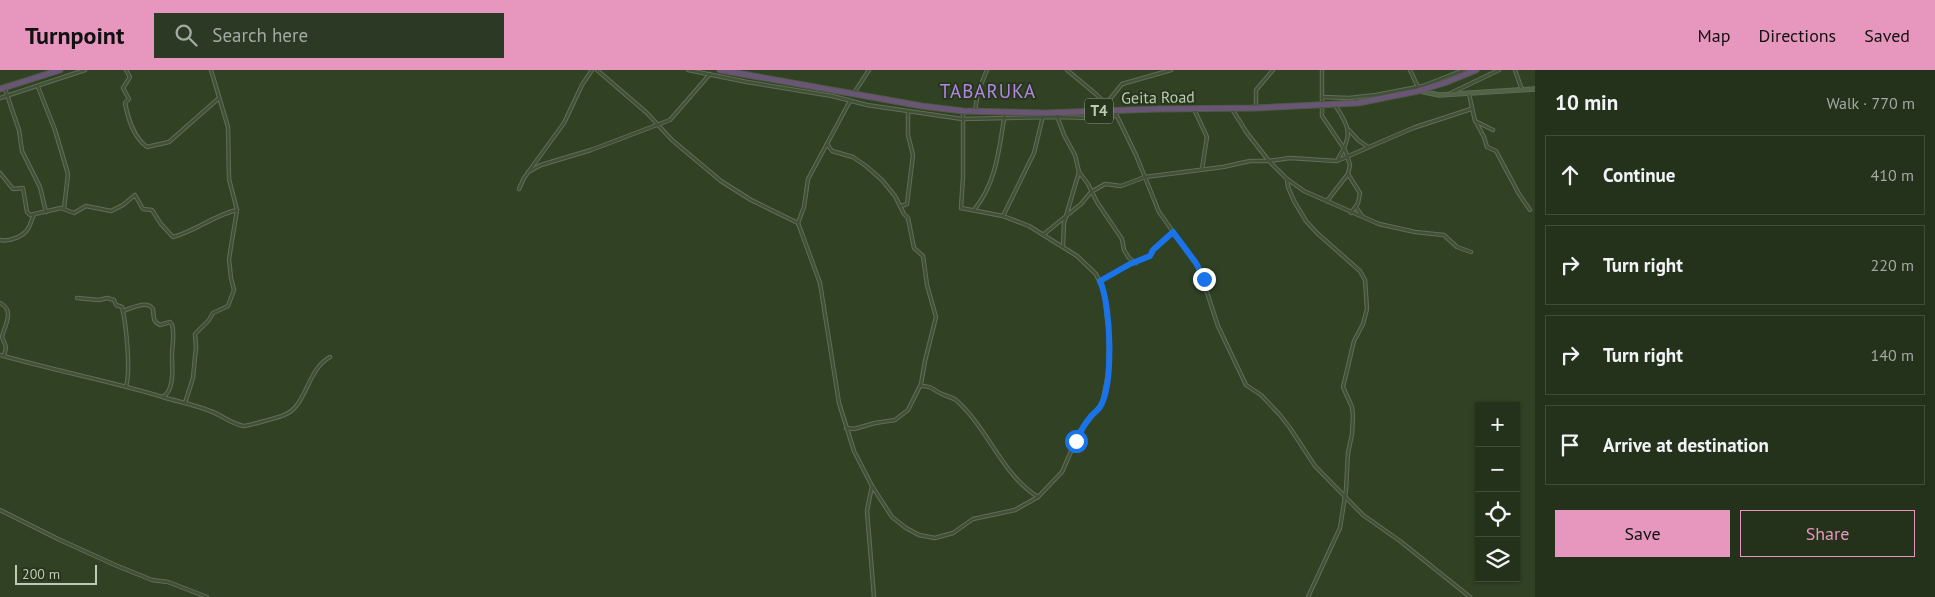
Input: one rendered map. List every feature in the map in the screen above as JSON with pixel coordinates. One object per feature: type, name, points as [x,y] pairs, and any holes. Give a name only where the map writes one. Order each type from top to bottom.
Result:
[{"type":"highway","points":[[2,88],[60,70]]},
{"type":"highway","name":"Geita Road","points":[[720,70],[922,106],[963,111],[1044,115],[1113,110],[1335,105],[1372,101],[1447,82],[1476,70]]},
{"type":"street","points":[[0,98],[85,70]]},
{"type":"street","points":[[126,70],[130,77],[123,88],[128,99],[125,103],[127,114],[135,132],[147,147],[169,142],[219,98]]},
{"type":"street","points":[[185,404],[193,378],[196,347],[194,334],[213,313],[228,306],[234,290],[230,278],[229,259],[237,210],[230,179],[228,127],[211,70]]},
{"type":"street","points":[[519,189],[528,172],[564,123],[582,85],[592,70]]},
{"type":"street","points":[[597,70],[643,110],[672,140],[721,181],[751,200],[798,223]]},
{"type":"street","points":[[688,70],[867,105],[962,119],[1004,119],[1044,115],[1034,153],[1003,216]]},
{"type":"street","points":[[854,93],[869,70]]},
{"type":"street","points":[[975,111],[978,92],[987,70]]},
{"type":"street","points":[[1067,70],[1113,110],[1145,177],[1159,212],[1199,268],[1218,326],[1248,387],[1261,395],[1280,415],[1315,466],[1363,515],[1404,544],[1470,597]]},
{"type":"street","points":[[1106,104],[1122,84],[1134,79],[1171,70]]},
{"type":"street","points":[[1256,108],[1256,90],[1273,70]]},
{"type":"street","points":[[1322,70],[1321,112],[1326,123],[1344,148],[1350,165],[1348,174],[1327,202]]},
{"type":"street","points":[[1410,70],[1418,89],[1434,95],[1535,89]]},
{"type":"street","points":[[1322,97],[1349,98],[1418,89],[1464,70]]},
{"type":"street","points":[[1448,95],[1499,70]]},
{"type":"street","points":[[1515,70],[1522,90]]},
{"type":"street","points":[[528,172],[541,165],[599,148],[670,120],[710,74]]},
{"type":"street","points":[[38,87],[55,130],[68,174],[64,209]]},
{"type":"street","points":[[2,88],[7,96],[18,130],[22,151],[40,187],[46,212]]},
{"type":"street","points":[[1469,94],[1473,118],[1484,137],[1486,146],[1496,150],[1519,194],[1530,210]]},
{"type":"street","points":[[850,101],[808,179],[804,207],[798,223],[820,283],[827,317],[836,390],[854,452],[889,514],[897,522],[917,534],[935,538],[956,531],[973,519],[1015,510],[1038,497],[1062,472],[1083,427],[1102,404],[1108,374],[1109,341],[1104,292],[1100,281],[1087,264],[1044,234],[1003,216],[961,208],[964,163],[963,111]]},
{"type":"street","points":[[1335,105],[1349,130],[1368,147]]},
{"type":"street","points":[[1231,108],[1247,133],[1269,161],[1287,179],[1304,191],[1386,226],[1444,235],[1457,247],[1471,252]]},
{"type":"street","points":[[1194,109],[1207,137],[1202,169]]},
{"type":"street","points":[[1044,234],[1081,204],[1091,192],[1105,184],[1121,186],[1145,177],[1250,161],[1290,158],[1337,161],[1422,125],[1471,109]]},
{"type":"street","points":[[901,206],[907,204],[913,154],[908,135],[908,111]]},
{"type":"street","points":[[974,210],[982,201],[993,179],[1002,140],[1005,113]]},
{"type":"street","points":[[1116,116],[1092,118],[1057,115],[1064,135],[1075,155],[1079,172],[1123,241],[1124,250],[1128,258],[1136,263]]},
{"type":"street","points":[[1476,122],[1493,130]]},
{"type":"street","points":[[1337,161],[1344,148],[1349,130]]},
{"type":"street","points":[[827,143],[832,151],[856,160],[878,176],[901,206],[903,213],[908,218],[914,248],[923,256],[927,285],[936,317],[921,386],[908,410],[895,420],[875,422],[858,428],[846,428]]},
{"type":"street","points":[[1063,246],[1063,230],[1079,172]]},
{"type":"street","points":[[0,173],[13,189],[23,188],[27,212],[30,215],[57,208],[64,209],[72,214],[86,206],[111,211],[123,205],[135,195],[143,209],[152,210],[173,237],[190,231],[219,215],[237,210]]},
{"type":"street","points":[[1348,174],[1360,192],[1360,201],[1352,212]]},
{"type":"street","points":[[1287,179],[1294,201],[1306,221],[1360,271],[1365,280],[1367,309],[1354,341],[1343,386],[1352,407],[1353,416],[1345,496],[1338,534],[1308,597]]},
{"type":"street","points":[[1356,207],[1363,217]]},
{"type":"street","points":[[0,240],[17,238],[29,228],[34,215]]},
{"type":"street","points":[[1100,281],[1130,264],[1150,256],[1153,250],[1173,232]]},
{"type":"street","points":[[78,298],[112,299],[116,305],[122,307],[127,338],[128,377],[126,386]]},
{"type":"street","points":[[0,303],[7,308],[9,313],[2,337],[6,347],[4,356]]},
{"type":"street","points":[[123,311],[147,304],[153,309],[153,320],[157,324],[171,322],[172,324],[174,338],[172,377],[167,394],[163,397]]},
{"type":"street","points":[[0,355],[30,365],[126,386],[206,409],[231,422],[246,426],[284,415],[296,407],[319,365],[330,356]]},
{"type":"street","points":[[921,386],[932,387],[939,393],[952,397],[960,404],[985,432],[1010,471],[1038,497]]},
{"type":"street","points":[[872,486],[867,511],[874,597]]},
{"type":"street","points":[[0,510],[115,565],[152,580],[168,582],[207,597]]},
{"type":"district","name":"TABARUKA","points":[[988,91]]},
{"type":"route","points":[[1076,441],[1083,427],[1102,404],[1107,378],[1109,332],[1104,292],[1100,281],[1121,271],[1130,264],[1150,256],[1153,250],[1173,232],[1196,263],[1204,279]]}]
